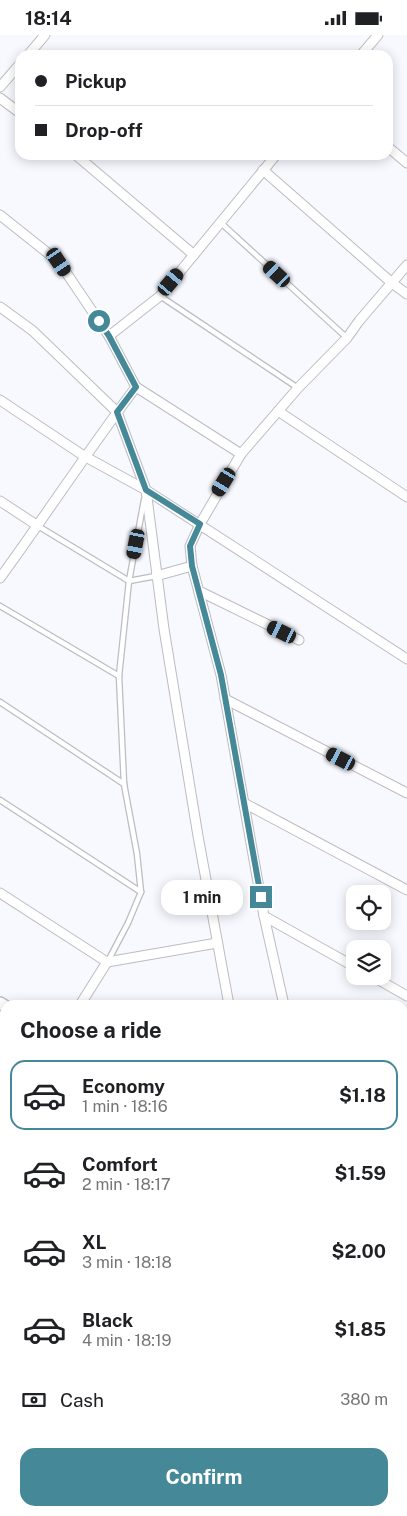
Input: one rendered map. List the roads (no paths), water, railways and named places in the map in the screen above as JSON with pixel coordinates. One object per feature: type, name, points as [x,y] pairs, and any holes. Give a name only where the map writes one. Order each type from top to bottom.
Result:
[{"type":"street","points":[[32,50],[45,35]]},
{"type":"street","points":[[365,50],[378,35]]},
{"type":"street","points":[[0,87],[15,70]]},
{"type":"street","points":[[0,98],[15,109]]},
{"type":"street","points":[[393,151],[407,163]]},
{"type":"street","points":[[82,160],[194,255]]},
{"type":"street","points":[[109,336],[160,296],[272,160]]},
{"type":"street","points":[[263,170],[407,294]]},
{"type":"street","points":[[0,215],[59,262],[109,336],[136,387],[241,454]]},
{"type":"street","points":[[283,1000],[264,916],[220,672],[192,566],[190,546],[200,524],[241,454],[298,387],[347,338],[359,321],[407,265]]},
{"type":"street","points":[[0,307],[33,331],[117,412],[146,490],[156,576],[228,1000]]},
{"type":"street","points":[[0,578],[38,526],[84,456],[136,387]]},
{"type":"street","points":[[0,399],[84,456],[146,490],[407,659]]},
{"type":"street","points":[[278,411],[407,497]]},
{"type":"street","points":[[0,501],[38,526]]},
{"type":"street","points":[[156,576],[192,566]]},
{"type":"street","points":[[199,591],[298,640]]},
{"type":"street","points":[[225,699],[407,793]]},
{"type":"street","points":[[244,803],[407,890]]},
{"type":"street","points":[[0,893],[107,963],[217,943]]},
{"type":"street","points":[[264,916],[346,962]]},
{"type":"street","points":[[83,1000],[107,963]]},
{"type":"street","points":[[388,985],[407,996]]},
{"type":"lane","points":[[221,223],[347,338]]},
{"type":"lane","points":[[160,296],[298,387]]},
{"type":"lane","points":[[107,963],[128,923],[141,892],[137,854],[124,784],[119,675],[129,581],[146,490]]},
{"type":"lane","points":[[38,526],[129,581],[156,576]]},
{"type":"lane","points":[[0,606],[119,675]]},
{"type":"lane","points":[[0,702],[124,784]]},
{"type":"lane","points":[[0,799],[141,892]]}]
